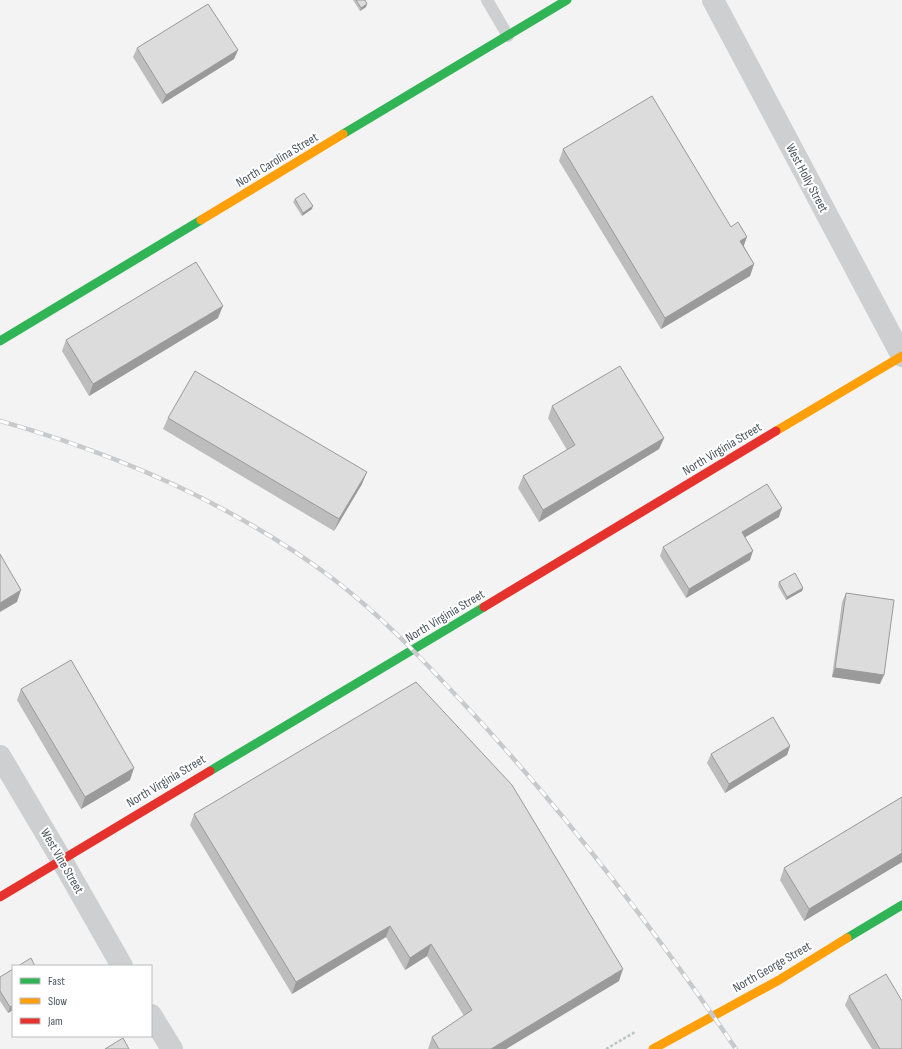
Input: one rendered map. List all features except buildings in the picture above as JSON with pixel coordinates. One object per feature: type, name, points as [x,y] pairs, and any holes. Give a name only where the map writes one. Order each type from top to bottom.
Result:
[{"type":"street","name":"North Carolina Street","points":[[0,341],[567,0]]},
{"type":"street","name":"West Holly Street","points":[[713,0],[902,356]]},
{"type":"street","name":"North Virginia Street","points":[[0,897],[61,859],[902,356]]},
{"type":"street","name":"West Vine Street","points":[[0,756],[121,965]]},
{"type":"street","name":"North George Street","points":[[653,1049],[779,980],[902,905]]},
{"type":"street","points":[[152,1017],[172,1049]]},
{"type":"lane","points":[[487,0],[508,36]]},
{"type":"path","points":[[606,1049],[635,1032]]},
{"type":"railway","points":[[0,421],[44,434],[131,466],[173,484],[215,505],[255,527],[294,552],[332,578],[368,607],[401,638],[465,705],[573,829],[641,916],[736,1049]]},
{"type":"traffic: fast","points":[[343,134],[567,0]]},
{"type":"traffic: fast","points":[[0,341],[201,220]]},
{"type":"traffic: fast","points":[[210,771],[484,607]]},
{"type":"traffic: fast","points":[[847,938],[902,905]]},
{"type":"traffic: slow","points":[[201,220],[343,134]]},
{"type":"traffic: slow","points":[[776,431],[902,356]]},
{"type":"traffic: slow","points":[[653,1049],[779,980],[847,938]]},
{"type":"traffic: jam","points":[[484,607],[776,431]]},
{"type":"traffic: jam","points":[[0,897],[210,771]]}]
